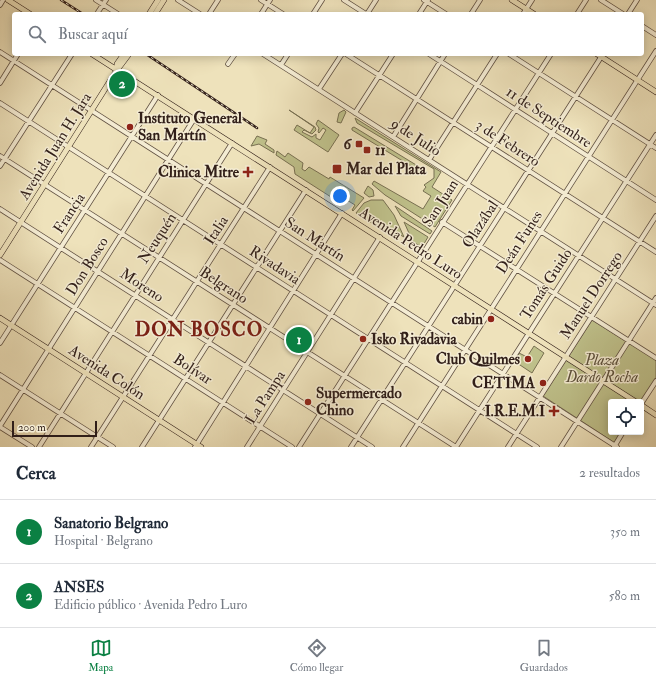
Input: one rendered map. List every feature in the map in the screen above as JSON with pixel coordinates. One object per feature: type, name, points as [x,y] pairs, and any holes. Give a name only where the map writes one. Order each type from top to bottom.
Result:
[{"type":"main road","points":[[8,0],[27,12]]},
{"type":"main road","points":[[150,12],[158,0]]},
{"type":"main road","points":[[156,12],[164,0]]},
{"type":"main road","points":[[512,0],[531,12]]},
{"type":"main road","name":"Avenida Pedro Luro","points":[[95,56],[631,399]]},
{"type":"main road","name":"Avenida Juan H. Jara","points":[[117,70],[117,64],[123,56]]},
{"type":"main road","name":"Avenida Juan H. Jara","points":[[0,256],[117,70],[128,56]]},
{"type":"main road","points":[[601,56],[656,92]]},
{"type":"main road","name":"Avenida Colón","points":[[0,318],[198,446]]},
{"type":"main road","points":[[644,407],[656,415]]},
{"type":"street","points":[[0,5],[3,0]]},
{"type":"street","points":[[96,0],[115,12]]},
{"type":"street","points":[[98,12],[106,0]]},
{"type":"street","points":[[178,0],[197,12]]},
{"type":"street","points":[[210,12],[218,0]]},
{"type":"street","points":[[261,0],[269,2],[281,12]]},
{"type":"street","points":[[314,12],[322,0]]},
{"type":"street","points":[[344,0],[364,12]]},
{"type":"street","points":[[368,12],[376,0]]},
{"type":"street","points":[[420,12],[426,0],[443,12]]},
{"type":"street","points":[[472,12],[480,0]]},
{"type":"street","points":[[524,12],[532,0]]},
{"type":"street","points":[[578,12],[586,0]]},
{"type":"street","points":[[601,0],[620,12]]},
{"type":"street","points":[[629,12],[637,0]]},
{"type":"street","points":[[262,12],[269,2]]},
{"type":"street","points":[[644,27],[656,35]]},
{"type":"street","name":"Deán Funes","points":[[402,447],[656,51]]},
{"type":"street","name":"San Martín","points":[[0,52],[615,446]]},
{"type":"street","points":[[0,83],[17,56]]},
{"type":"street","points":[[0,166],[71,56]]},
{"type":"street","points":[[228,64],[234,56]]},
{"type":"street","name":"9 de Julio","points":[[267,56],[654,304]]},
{"type":"street","points":[[281,65],[287,56]]},
{"type":"street","points":[[319,90],[341,56]]},
{"type":"street","name":"3 de Febrero","points":[[349,56],[656,252]]},
{"type":"street","points":[[355,113],[392,56]]},
{"type":"street","name":"11 de Septiembre","points":[[432,56],[656,200]]},
{"type":"street","points":[[393,137],[444,56]]},
{"type":"street","points":[[429,160],[496,56]]},
{"type":"street","points":[[512,56],[656,148]]},
{"type":"street","name":"San Juan","points":[[299,447],[550,56]]},
{"type":"street","name":"Olazábal","points":[[351,447],[575,97],[599,56]]},
{"type":"street","name":"Francia","points":[[0,343],[158,95]]},
{"type":"street","name":"Rivadavia","points":[[0,103],[537,447]]},
{"type":"street","name":"Don Bosco","points":[[0,426],[194,119]]},
{"type":"street","name":"Tomás Guido","points":[[456,447],[656,135]]},
{"type":"street","name":"Neuquén","points":[[39,447],[232,143]]},
{"type":"street","name":"Belgrano","points":[[0,156],[456,447]]},
{"type":"street","name":"Italia","points":[[91,447],[270,167]]},
{"type":"street","points":[[142,447],[306,190]]},
{"type":"street","name":"Moreno","points":[[0,209],[372,447]]},
{"type":"street","points":[[198,446],[223,403],[342,213]]},
{"type":"street","name":"Manuel Dorrego","points":[[508,447],[656,216]]},
{"type":"street","points":[[442,222],[656,358]]},
{"type":"street","name":"La Pampa","points":[[247,447],[380,237]]},
{"type":"street","name":"Bolívar","points":[[0,260],[292,447]]},
{"type":"street","points":[[560,447],[654,304],[656,298]]},
{"type":"street","points":[[0,375],[113,447]]},
{"type":"street","points":[[644,400],[656,381]]},
{"type":"street","points":[[0,426],[32,447]]},
{"type":"street","points":[[615,446],[621,435]]},
{"type":"green space","points":[[289,110],[315,127],[316,130],[312,134],[310,133],[314,127]]},
{"type":"green space","points":[[344,110],[346,112],[341,123],[337,122],[339,113]]},
{"type":"green space","points":[[355,118],[441,172],[432,187],[452,200],[435,227],[385,195],[372,184],[374,181],[423,209],[431,196],[423,191],[426,187],[424,185],[434,178],[434,169],[357,123]]},
{"type":"green space","points":[[318,120],[339,135],[328,152],[294,130],[297,125],[310,133],[304,130],[302,132],[312,137],[316,134],[316,138],[320,140],[326,130],[323,128],[319,133],[318,132],[319,128],[316,124]]},
{"type":"green space","points":[[354,127],[427,173],[424,174],[352,130]]},
{"type":"green space","points":[[257,136],[267,140],[265,144],[274,150],[274,153],[259,144],[251,146]]},
{"type":"green space","points":[[277,151],[285,157],[288,153],[303,163],[302,169],[305,171],[309,167],[329,179],[330,177],[364,198],[353,211],[352,210],[355,205],[337,194],[331,197],[295,174],[294,167],[276,155]]},
{"type":"green space","points":[[368,186],[373,190],[374,196],[369,197],[364,193]]},
{"type":"green space","points":[[371,200],[383,200],[394,215],[404,237],[393,231],[391,235],[356,213],[364,203]]},
{"type":"green space","points":[[395,206],[432,231],[430,234],[401,216]]},
{"type":"green space","points":[[404,222],[428,237],[422,247],[413,242]]},
{"type":"green space","name":"Plaza Dardo Rocha","points":[[592,320],[656,360],[656,378],[643,399],[608,399],[608,435],[620,435],[615,443],[543,396]]},
{"type":"green space","name":"Club Quilmes","points":[[534,346],[544,353],[532,373],[514,361],[519,353],[527,357]]},
{"type":"railway","points":[[61,0],[80,12]]},
{"type":"railway","points":[[149,56],[257,128]]},
{"type":"place","name":"ANSES","points":[[122,84]]},
{"type":"place","name":"Instituto General San Martín","points":[[130,127]]},
{"type":"place","name":"6","points":[[359,144]]},
{"type":"place","name":"11","points":[[367,150]]},
{"type":"place","name":"Mar del Plata","points":[[337,169]]},
{"type":"place","name":"Clinica Mitre","points":[[248,172]]},
{"type":"place","name":"cabin","points":[[491,319]]},
{"type":"place","name":"Isko Rivadavia","points":[[363,339]]},
{"type":"place","name":"Sanatorio Belgrano","points":[[299,340]]},
{"type":"place","name":"Club Quilmes","points":[[528,359]]},
{"type":"place","name":"CETIMA","points":[[543,383]]},
{"type":"place","name":"Supermercado Chino","points":[[308,402]]},
{"type":"place","name":"I.R.E.M.I","points":[[554,411]]},
{"type":"district","name":"DON BOSCO","points":[[199,329]]}]
